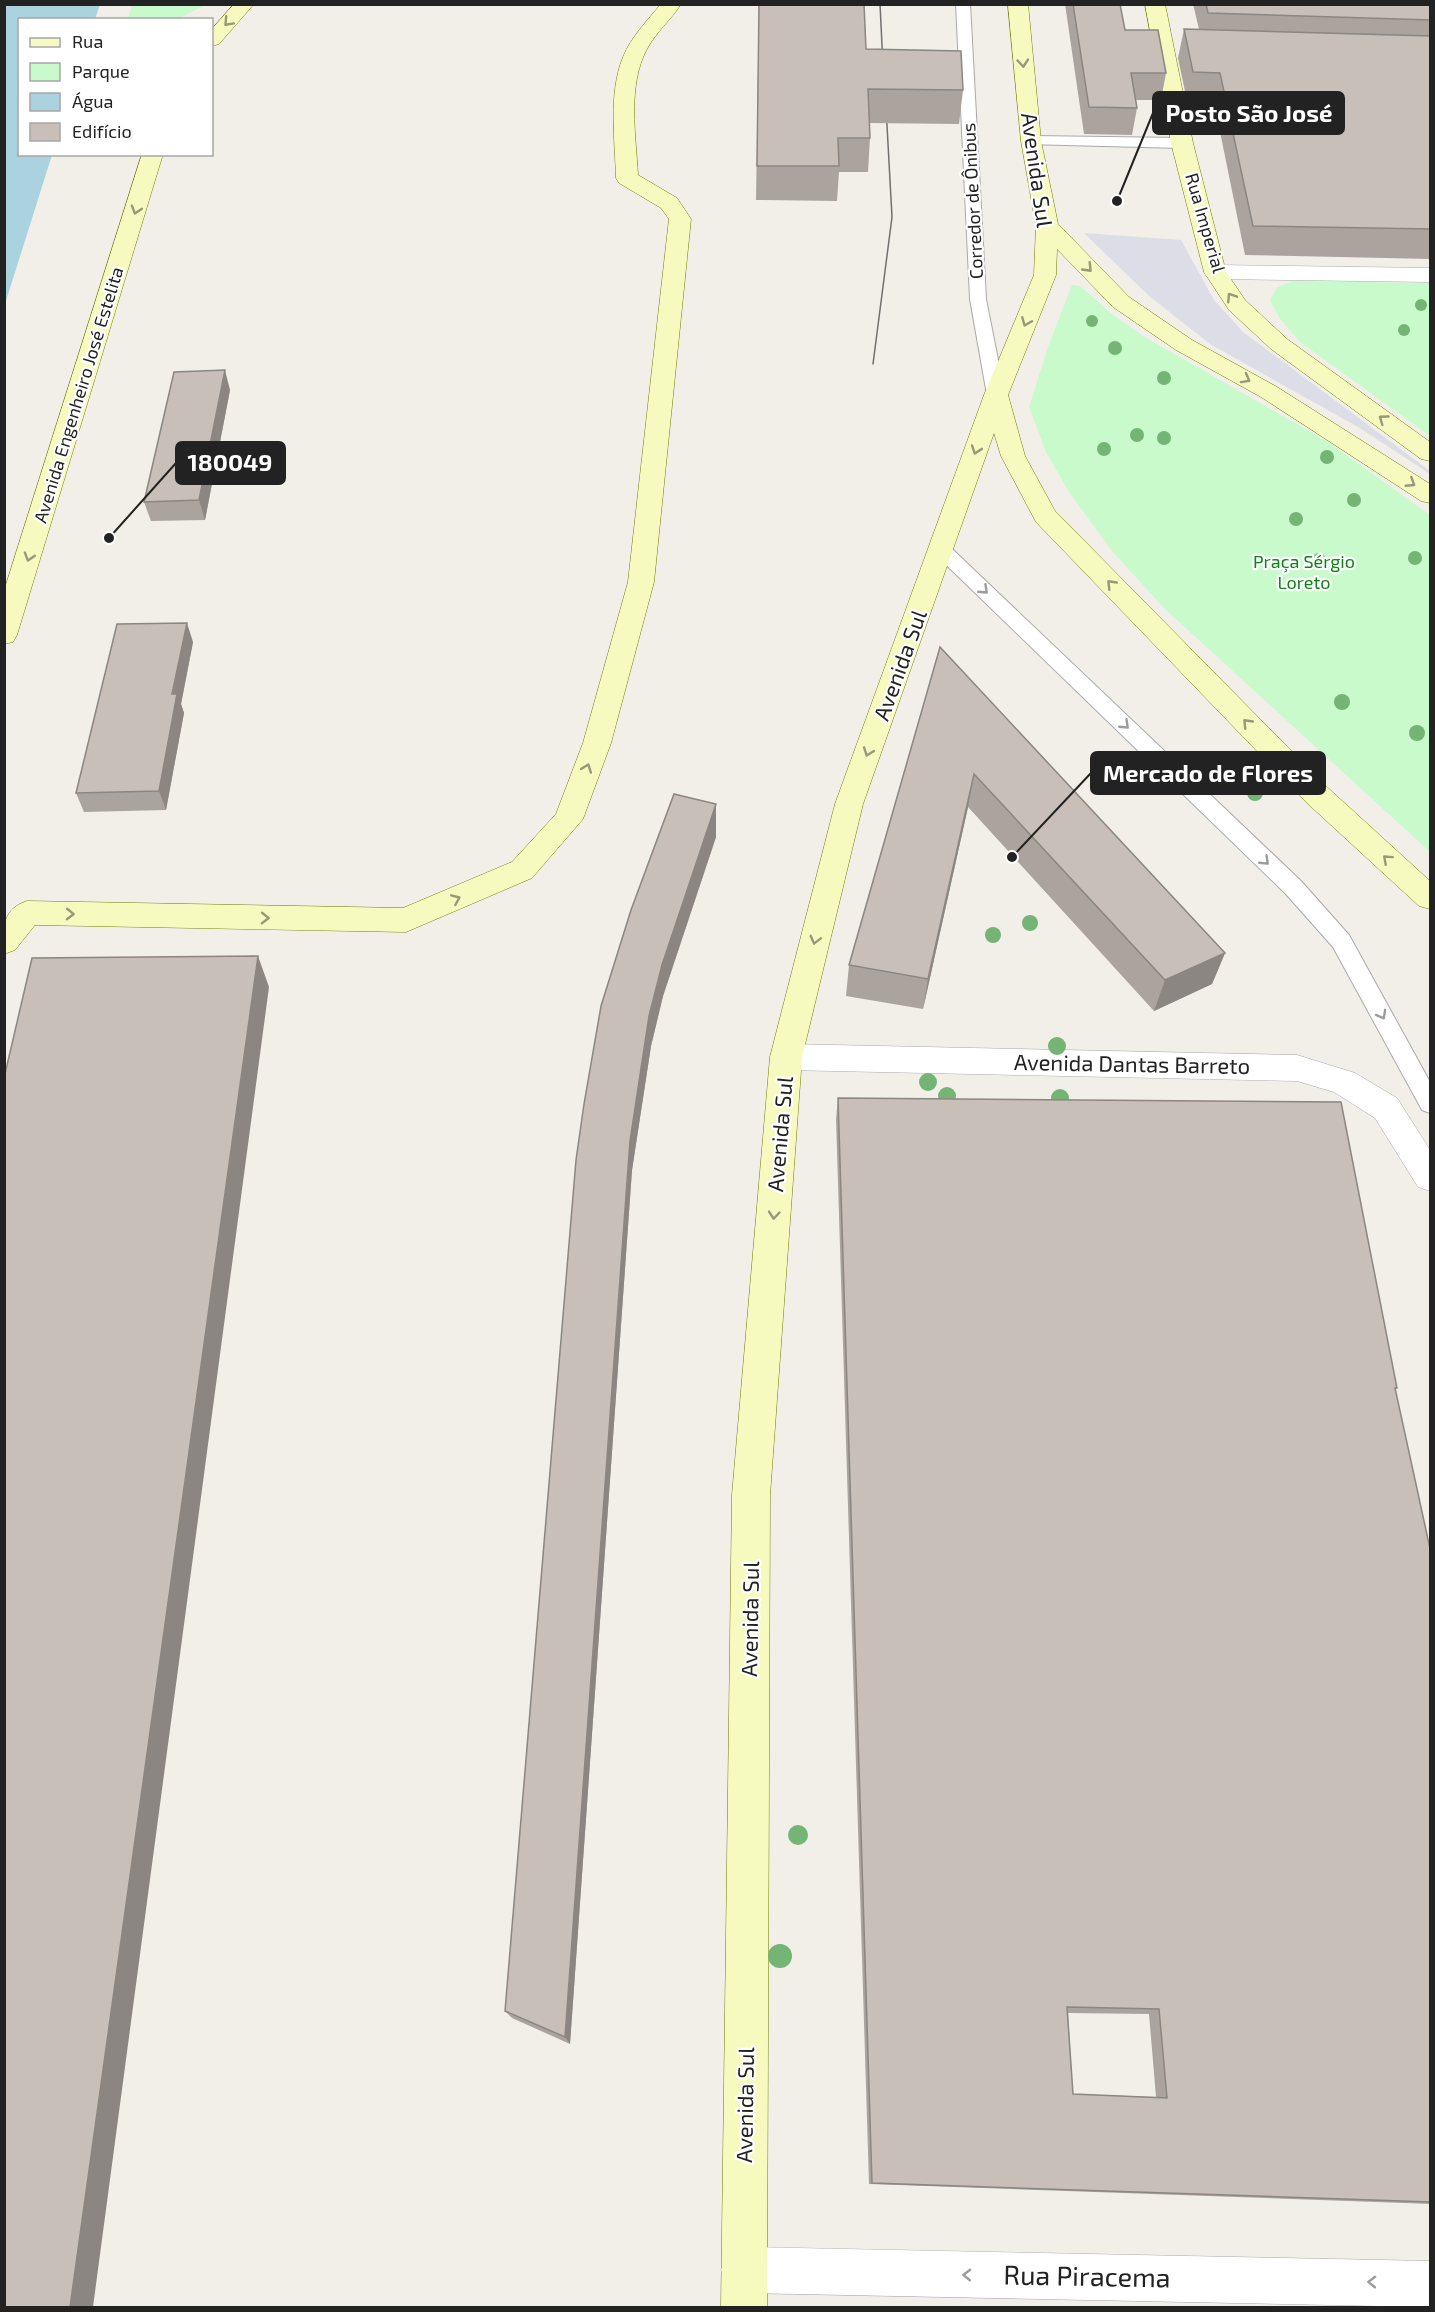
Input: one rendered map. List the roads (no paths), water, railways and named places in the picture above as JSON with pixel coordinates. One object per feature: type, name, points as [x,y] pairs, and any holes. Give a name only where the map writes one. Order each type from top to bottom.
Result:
[{"type":"main road","points":[[213,39],[244,4]]},
{"type":"main road","points":[[4,942],[16,908],[406,920],[522,870],[568,819],[597,743],[641,582],[681,219],[669,203],[627,178],[626,116],[630,65],[647,34],[672,4]]},
{"type":"main road","name":"Avenida Sul","points":[[744,2289],[751,1495],[786,1057],[849,804],[996,395],[1045,275],[1047,226],[1031,141],[1018,4]]},
{"type":"main road","name":"Rua Imperial","points":[[1155,4],[1182,143],[1215,272],[1237,305],[1279,344],[1431,453]]},
{"type":"main road","name":"Avenida Engenheiro José Estelita","points":[[4,635],[152,156]]},
{"type":"main road","points":[[1047,226],[1121,302],[1184,345],[1269,392],[1431,495]]},
{"type":"main road","points":[[996,395],[1013,456],[1045,516],[1317,795],[1431,898]]},
{"type":"street","points":[[1164,49],[1187,50]]},
{"type":"street","points":[[1215,272],[1431,275]]},
{"type":"street","name":"Avenida Dantas Barreto","points":[[786,1057],[1297,1068],[1344,1082],[1386,1108],[1431,1177]]},
{"type":"street","name":"Rua Piracema","points":[[744,2289],[1431,2284]]},
{"type":"lane","name":"Corredor de Ônibus","points":[[963,4],[978,299],[996,395]]},
{"type":"lane","points":[[1031,141],[1182,143]]},
{"type":"lane","points":[[942,550],[1285,879],[1341,941],[1431,1103]]},
{"type":"water","points":[[5,4],[100,5],[95,18],[18,18],[18,156],[52,156],[5,304]]},
{"type":"tram line","points":[[880,4],[883,66]]},
{"type":"tram line","points":[[873,364],[892,217],[886,107]]},
{"type":"place","name":"Posto São José","points":[[1117,201]]},
{"type":"place","name":"180049","points":[[109,538]]},
{"type":"place","name":"Mercado de Flores","points":[[1012,857]]},
{"type":"park label","name":"Praça Sérgio Loreto","points":[[1304,572]]}]
